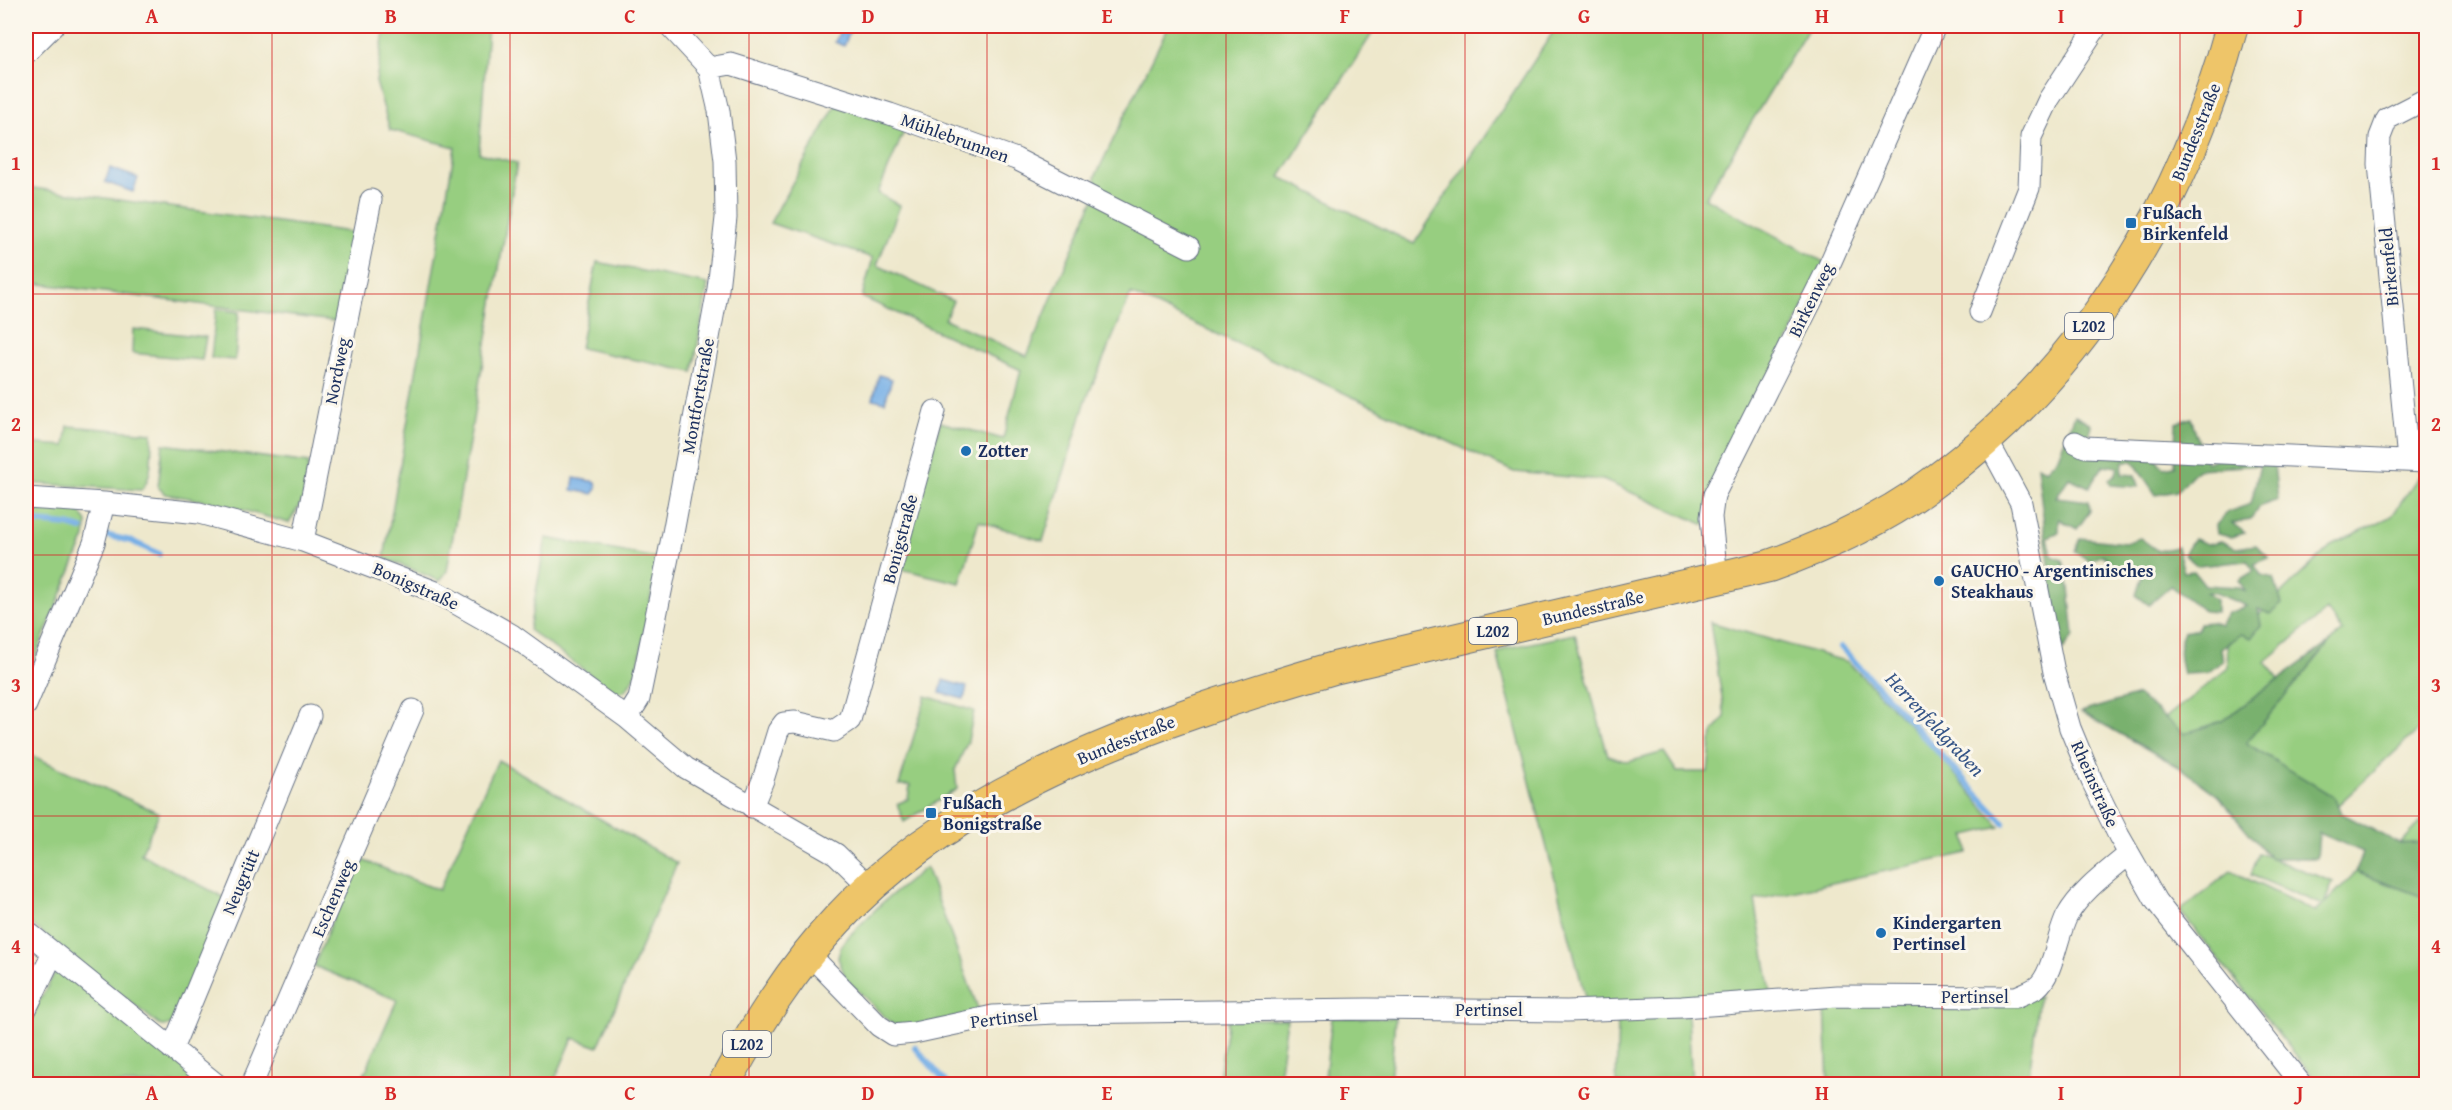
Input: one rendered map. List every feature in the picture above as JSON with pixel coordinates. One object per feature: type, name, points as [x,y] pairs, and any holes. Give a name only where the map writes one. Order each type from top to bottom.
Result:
[{"type":"main road","name":"Bundesstraße","points":[[724,1084],[771,1004],[808,953],[837,919],[870,887],[931,838],[981,808],[1063,765],[1157,726],[1334,668],[1769,566],[1804,554],[1855,529],[1931,485],[2019,408],[2097,316],[2126,275],[2176,183],[2196,137],[2222,66],[2232,26]]},
{"type":"street","points":[[26,52],[53,26]]},
{"type":"street","points":[[670,26],[709,68]]},
{"type":"street","name":"Birkenweg","points":[[1717,579],[1711,517],[1714,495],[1828,268],[1935,26]]},
{"type":"street","points":[[1980,312],[2029,188],[2031,137],[2049,99],[2097,26]]},
{"type":"street","name":"Mühlebrunnen","points":[[709,68],[731,64],[890,114],[1016,159],[1189,247]]},
{"type":"street","name":"Montfortstraße","points":[[627,718],[639,699],[673,533],[718,289],[726,218],[725,161],[719,111],[709,68]]},
{"type":"street","name":"Birkenfeld","points":[[2075,442],[2085,447],[2417,461],[2385,228],[2379,164],[2380,137],[2387,119],[2427,99]]},
{"type":"street","name":"Nordweg","points":[[303,541],[371,200]]},
{"type":"street","name":"Bonigstraße","points":[[752,807],[778,731],[784,723],[795,722],[834,731],[850,720],[935,411]]},
{"type":"street","name":"Rheinstraße","points":[[1986,438],[2021,503],[2054,672],[2070,728],[2091,782],[2156,901],[2301,1084]]},
{"type":"street","name":"Bonigstraße","points":[[26,498],[104,502],[199,513],[303,541],[436,592],[512,635],[627,718],[686,768],[836,854],[870,887]]},
{"type":"street","points":[[26,705],[94,543],[104,502]]},
{"type":"street","name":"Eschenweg","points":[[252,1084],[413,710]]},
{"type":"street","name":"Neugrütt","points":[[172,1049],[310,716]]},
{"type":"street","name":"Pertinsel","points":[[808,953],[879,1026],[893,1035],[941,1029],[993,1016],[1055,1013],[1368,1009],[1567,1011],[1682,1008],[1837,996],[2016,998],[2037,987],[2047,975],[2054,948],[2068,915],[2088,890],[2129,854]]},
{"type":"street","points":[[26,931],[216,1084]]},
{"type":"street","points":[[26,1009],[54,953]]},
{"type":"green space","points":[[385,26],[488,26],[479,153],[517,163],[447,571],[440,581],[384,558],[455,147],[390,130],[376,82]]},
{"type":"green space","points":[[1161,26],[1377,26],[1280,177],[1414,244],[1557,26],[1810,26],[1705,198],[1824,262],[1705,525],[1603,480],[1514,472],[1131,294],[1086,400],[1043,541],[979,521],[960,583],[901,569],[940,422],[1003,439],[1021,370],[862,297],[873,258],[770,223],[836,105],[905,129],[878,193],[900,206],[877,265],[953,301],[945,319],[1027,356],[1091,205],[1098,194],[1095,177],[1167,29]]},
{"type":"green space","points":[[26,187],[357,233],[340,322],[26,282]]},
{"type":"green space","points":[[597,262],[708,284],[693,372],[580,348]]},
{"type":"green space","points":[[216,309],[239,312],[235,360],[211,358]]},
{"type":"green space","points":[[133,329],[206,337],[202,360],[132,353]]},
{"type":"green space","points":[[2075,415],[2091,424],[2086,453],[2152,453],[2163,468],[2174,466],[2176,423],[2191,418],[2206,463],[2219,457],[2274,465],[2278,500],[2258,507],[2251,520],[2232,523],[2245,533],[2231,537],[2217,534],[2216,525],[2228,512],[2251,504],[2260,465],[2198,469],[2177,491],[2156,495],[2133,461],[2123,461],[2122,474],[2135,475],[2138,487],[2111,485],[2109,479],[2116,474],[2118,467],[2104,465],[2089,487],[2069,478],[2056,497],[2089,501],[2090,511],[2077,529],[2059,519],[2059,532],[2048,537],[2052,556],[2063,560],[2069,588],[2074,636],[2063,650],[2057,630],[2037,466],[2046,470],[2057,459]]},
{"type":"green space","points":[[68,426],[152,433],[150,471],[141,490],[26,483],[26,443],[65,446]]},
{"type":"green space","points":[[163,444],[309,463],[303,500],[289,523],[218,503],[165,494],[158,487]]},
{"type":"green space","points":[[2425,468],[2426,723],[2338,805],[2333,797],[2246,743],[2331,641],[2343,631],[2327,610],[2265,662],[2279,679],[2222,721],[2184,734],[2165,718],[2228,668],[2227,645],[2333,544],[2392,516]]},
{"type":"green space","points":[[26,507],[77,508],[87,522],[85,537],[26,679]]},
{"type":"green space","points":[[546,538],[658,558],[637,673],[626,690],[618,693],[610,689],[529,630]]},
{"type":"green space","points":[[2080,538],[2125,543],[2140,538],[2158,551],[2177,547],[2184,572],[2194,571],[2205,585],[2238,587],[2245,591],[2239,580],[2254,571],[2247,561],[2198,566],[2184,554],[2194,539],[2207,544],[2221,541],[2236,548],[2256,545],[2269,558],[2254,564],[2261,575],[2274,578],[2282,604],[2270,614],[2258,609],[2261,625],[2251,638],[2241,634],[2221,648],[2223,661],[2206,673],[2183,674],[2179,652],[2184,632],[2198,629],[2199,623],[2212,622],[2220,625],[2228,613],[2247,606],[2215,593],[2205,592],[2216,600],[2216,612],[2204,611],[2171,586],[2149,605],[2136,595],[2145,567],[2120,570],[2103,555],[2089,561],[2075,551]]},
{"type":"green space","points":[[1710,622],[1848,662],[1936,752],[2000,827],[1966,835],[1968,853],[1755,900],[1771,993],[1587,1005],[1497,653],[1507,648],[1575,634],[1608,756],[1628,762],[1664,752],[1677,772],[1708,772],[1712,734],[1725,717]]},
{"type":"green space","points":[[2331,641],[2246,743],[2334,797],[2341,813],[2400,844],[2426,842],[2426,898],[2356,872],[2363,852],[2319,833],[2317,858],[2270,858],[2218,796],[2179,767],[2081,712],[2138,695],[2184,734],[2222,721]]},
{"type":"green space","points":[[926,696],[974,711],[968,741],[955,770],[957,789],[904,822],[897,804],[908,799],[910,785],[899,785]]},
{"type":"green space","points":[[26,753],[159,813],[141,854],[231,901],[177,1025],[161,1026],[26,920]]},
{"type":"green space","points":[[498,760],[677,863],[598,1047],[573,1038],[553,1084],[360,1084],[397,1000],[314,966],[357,858],[439,890]]},
{"type":"green space","points":[[2426,817],[2426,842],[2400,844]]},
{"type":"green space","points":[[2259,853],[2333,882],[2324,904],[2356,872],[2426,898],[2426,1084],[2319,1084],[2180,911],[2231,871],[2316,912],[2323,905],[2251,875]]},
{"type":"green space","points":[[926,867],[980,1014],[912,1026],[892,1024],[846,979],[838,958],[841,946],[849,936],[883,902]]},
{"type":"green space","points":[[57,969],[205,1084],[26,1084],[26,1026]]},
{"type":"green space","points":[[2039,997],[2028,1084],[1828,1084],[1825,1005]]},
{"type":"green space","points":[[1688,1015],[1692,1084],[1616,1084],[1618,1017]]},
{"type":"green space","points":[[1332,1018],[1395,1018],[1390,1084],[1324,1084]]},
{"type":"green space","points":[[1228,1019],[1287,1019],[1278,1084],[1218,1084]]},
{"type":"water","points":[[842,26],[852,26],[844,46],[835,42]]},
{"type":"water","points":[[110,168],[138,178],[133,192],[105,182]]},
{"type":"water","points":[[879,375],[892,379],[885,402],[873,399]]},
{"type":"water","points":[[574,478],[596,482],[597,489],[593,494],[572,490]]},
{"type":"water","points":[[943,680],[967,687],[964,699],[940,693]]},
{"type":"waterway","points":[[26,521],[68,525],[82,529]]},
{"type":"waterway","points":[[105,535],[131,541],[159,554]]},
{"type":"waterway","name":"Herrenfeldgraben","points":[[1841,647],[2004,823]]},
{"type":"waterway","points":[[915,1047],[947,1084]]},
{"type":"place","name":"Fußach Birkenfeld","points":[[2131,223]]},
{"type":"place","name":"Zotter","points":[[966,451]]},
{"type":"place","name":"GAUCHO - Argentinisches Steakhaus","points":[[1939,581]]},
{"type":"place","name":"Fußach Bonigstraße","points":[[931,813]]},
{"type":"place","name":"Kindergarten Pertinsel","points":[[1881,933]]}]
